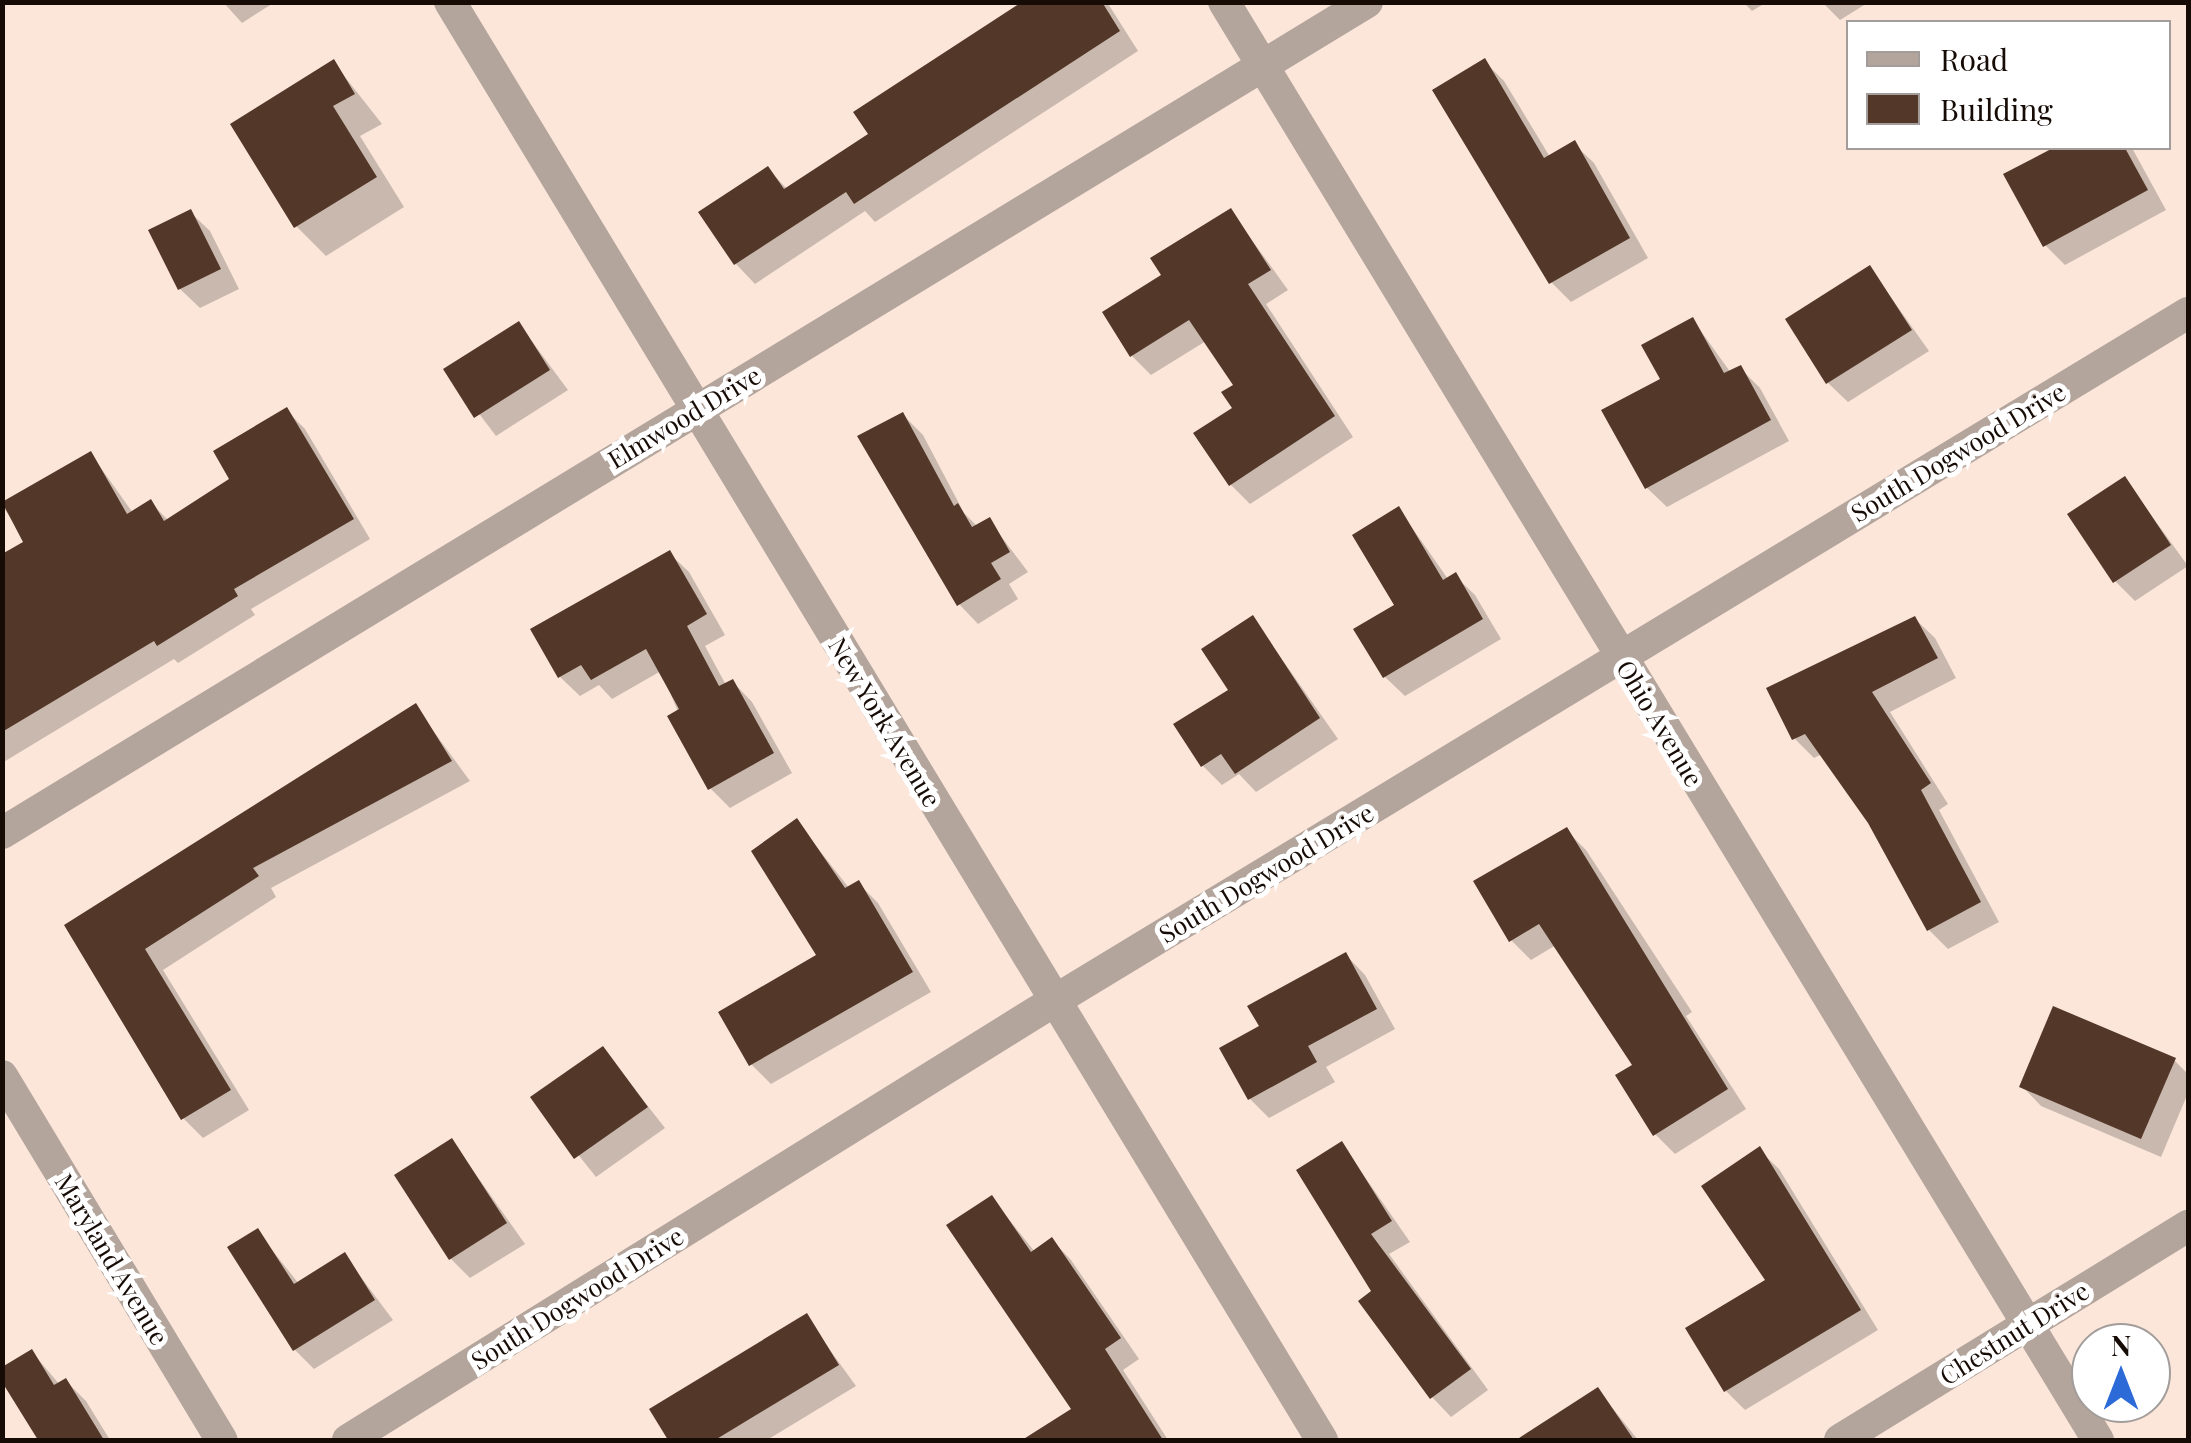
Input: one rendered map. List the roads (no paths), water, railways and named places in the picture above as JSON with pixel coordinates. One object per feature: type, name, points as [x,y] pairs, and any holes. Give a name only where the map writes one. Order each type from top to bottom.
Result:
[{"type":"street","name":"New York Avenue","points":[[450,2],[1322,1440]]},
{"type":"street","name":"Ohio Avenue","points":[[1224,2],[2098,1440]]},
{"type":"street","name":"Elmwood Drive","points":[[2,834],[1368,2]]},
{"type":"street","name":"South Dogwood Drive","points":[[348,1440],[1054,1001],[2188,313]]},
{"type":"street","name":"Maryland Avenue","points":[[2,1076],[222,1440]]},
{"type":"street","name":"Chestnut Drive","points":[[1840,1440],[2188,1226]]}]
